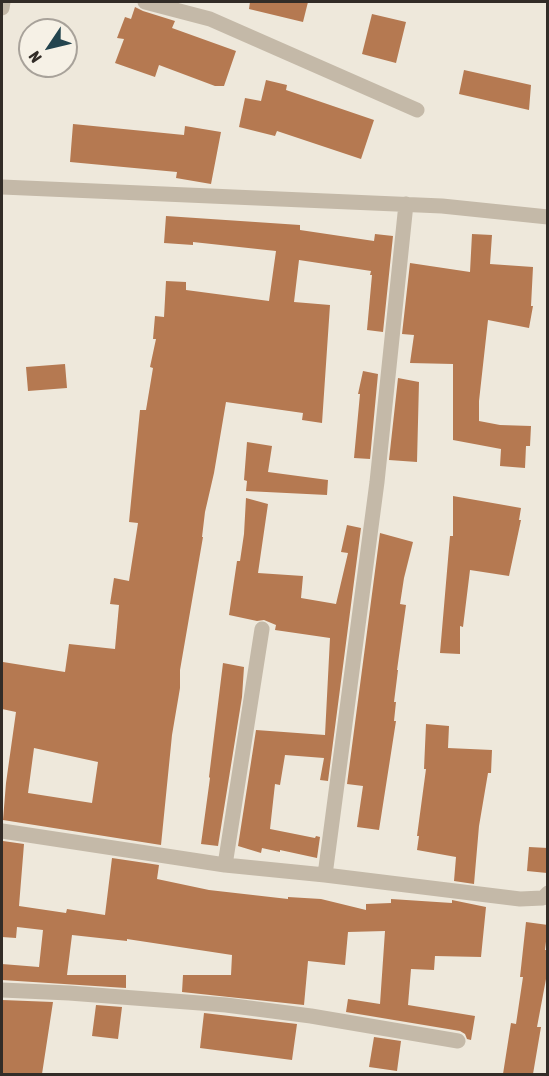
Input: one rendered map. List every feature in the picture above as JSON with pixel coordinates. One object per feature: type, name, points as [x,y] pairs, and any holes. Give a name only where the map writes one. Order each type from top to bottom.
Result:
[{"type":"street","points":[[2,8],[3,2]]},
{"type":"street","points":[[145,2],[210,19],[417,110]]},
{"type":"street","points":[[2,187],[406,204],[548,217]]},
{"type":"street","points":[[325,875],[376,482],[406,204]]},
{"type":"street","points":[[225,865],[262,629]]},
{"type":"street","points":[[2,831],[225,865],[520,898],[543,897],[548,893]]},
{"type":"street","points":[[2,990],[226,1005],[311,1016],[458,1041]]},
{"type":"building","points":[[250,2],[308,2],[303,22],[249,9]]},
{"type":"building","points":[[135,7],[175,21],[172,28],[236,51],[224,86],[215,86],[159,65],[155,77],[115,63],[124,39],[117,38],[125,17],[131,19]]},
{"type":"building","points":[[372,14],[406,22],[396,63],[362,54]]},
{"type":"building","points":[[464,70],[531,85],[529,110],[459,94]]},
{"type":"building","points":[[266,80],[287,85],[286,90],[374,120],[361,159],[277,131],[275,136],[239,127],[245,98],[261,101]]},
{"type":"building","points":[[73,124],[184,135],[185,126],[221,132],[211,184],[176,178],[177,172],[70,162]]},
{"type":"building","points":[[166,216],[300,225],[300,230],[374,241],[375,234],[393,236],[383,332],[367,330],[371,271],[299,260],[294,302],[330,305],[322,423],[302,420],[303,413],[226,402],[205,512],[203,537],[180,670],[180,688],[172,735],[161,845],[3,820],[16,712],[2,709],[2,673],[3,662],[65,672],[69,644],[115,649],[119,605],[110,604],[114,578],[129,581],[138,523],[129,522],[140,410],[146,410],[153,368],[150,367],[156,339],[153,339],[155,316],[164,317],[166,281],[186,282],[186,290],[269,301],[276,251],[193,242],[193,245],[164,243]],"holes":[[[34,748],[98,762],[92,803],[28,793]]]},
{"type":"building","points":[[472,234],[492,235],[490,264],[533,267],[531,306],[533,306],[529,328],[488,320],[479,401],[479,421],[500,425],[531,426],[530,446],[526,446],[525,468],[500,466],[501,449],[453,440],[453,364],[410,363],[414,335],[402,334],[410,263],[470,272]]},
{"type":"building","points":[[65,364],[67,388],[28,391],[26,367]]},
{"type":"building","points":[[363,371],[378,374],[370,459],[354,458],[360,394],[358,394]]},
{"type":"building","points":[[398,378],[419,382],[417,462],[389,460]]},
{"type":"building","points":[[247,442],[272,446],[268,472],[328,480],[327,495],[246,491],[247,481],[244,480]]},
{"type":"building","points":[[453,496],[521,508],[519,520],[521,520],[509,576],[470,570],[463,627],[460,626],[460,654],[440,653],[450,536],[453,536]]},
{"type":"building","points":[[246,498],[268,504],[258,573],[303,576],[301,598],[336,604],[348,553],[341,552],[347,525],[361,528],[328,781],[320,780],[324,758],[285,755],[280,785],[275,784],[270,829],[320,837],[317,858],[262,848],[261,853],[238,846],[256,730],[325,735],[330,638],[275,630],[276,625],[264,620],[257,621],[229,615],[237,561],[240,561],[244,534]]},
{"type":"building","points":[[380,533],[413,542],[400,604],[406,605],[394,702],[396,702],[394,721],[396,721],[379,830],[357,827],[363,786],[347,784]]},
{"type":"building","points":[[223,663],[244,667],[242,697],[218,846],[201,844]]},
{"type":"building","points":[[426,724],[449,726],[448,748],[492,750],[491,773],[488,773],[479,826],[474,884],[454,881],[456,857],[417,850],[426,769],[424,769]]},
{"type":"building","points":[[3,841],[24,844],[19,906],[66,913],[67,909],[105,915],[112,858],[159,865],[157,879],[209,890],[288,899],[288,897],[321,899],[366,910],[366,904],[391,903],[391,899],[452,903],[452,900],[486,907],[481,957],[435,956],[434,970],[411,969],[408,1005],[475,1016],[471,1040],[460,1031],[346,1012],[348,999],[380,1004],[385,931],[348,932],[345,965],[308,961],[304,1005],[182,992],[183,975],[231,975],[232,955],[127,939],[127,941],[72,935],[67,975],[126,975],[126,988],[2,980],[2,964],[39,967],[43,930],[17,927],[16,938],[2,937]]},
{"type":"building","points":[[529,847],[548,848],[547,873],[527,871]]},
{"type":"building","points":[[526,922],[548,925],[545,950],[548,950],[546,979],[537,1027],[541,1027],[533,1074],[503,1074],[511,1023],[516,1024],[523,977],[520,977]]},
{"type":"building","points":[[2,1000],[53,1002],[42,1074],[2,1074]]},
{"type":"building","points":[[96,1005],[122,1007],[118,1039],[92,1036]]},
{"type":"building","points":[[204,1013],[297,1024],[292,1060],[200,1048]]},
{"type":"building","points":[[374,1037],[401,1041],[397,1071],[369,1067]]}]
